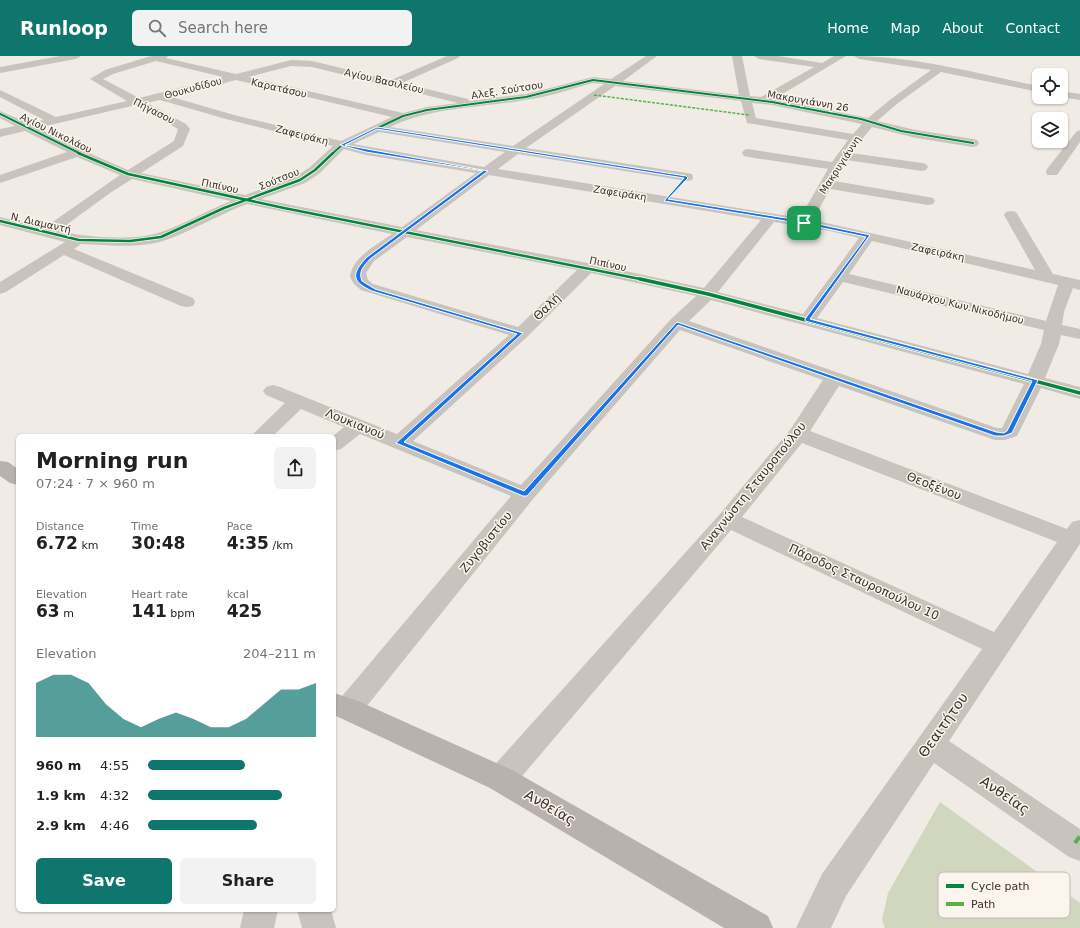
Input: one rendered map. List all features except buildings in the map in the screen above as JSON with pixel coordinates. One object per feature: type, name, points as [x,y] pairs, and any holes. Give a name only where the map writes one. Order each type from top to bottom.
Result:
[{"type":"main road","points":[[0,467],[16,477]]},
{"type":"main road","name":"Ανθείας","points":[[341,706],[501,779],[756,928]]},
{"type":"street","points":[[0,70],[76,56]]},
{"type":"street","points":[[393,83],[455,56]]},
{"type":"street","points":[[521,333],[374,290],[363,285],[357,275],[363,264],[404,232],[486,171],[613,82],[647,56]]},
{"type":"street","points":[[737,56],[745,99],[751,121],[856,138]]},
{"type":"street","points":[[759,56],[824,66]]},
{"type":"street","points":[[763,101],[841,56]]},
{"type":"street","points":[[859,56],[939,69],[1032,88]]},
{"type":"street","name":"Καρατάσου","points":[[158,57],[234,78],[403,116]]},
{"type":"street","name":"Πήγασου","points":[[46,233],[128,174],[179,143],[184,129],[182,126],[94,79],[109,72],[158,57]]},
{"type":"street","name":"Αγίου Βασιλείου","points":[[291,62],[312,64],[476,104]]},
{"type":"street","name":"Θουκυδίδου","points":[[0,133],[162,97],[291,62]]},
{"type":"street","name":"Μακρυγιάννη","points":[[804,223],[826,184],[856,138],[893,102],[939,69]]},
{"type":"street","name":"Αλεξ. Σούτσου","points":[[403,116],[427,110],[531,96],[590,81],[613,82]]},
{"type":"street","name":"Μακρυγιάννη 26","points":[[613,82],[763,101],[852,117],[870,123],[973,143]]},
{"type":"street","name":"Αγίου Νικολάου","points":[[0,93],[55,121]]},
{"type":"street","points":[[1068,95],[1080,97]]},
{"type":"street","name":"Ζαφειράκη","points":[[162,97],[224,116],[372,152],[804,223],[1074,283]]},
{"type":"street","name":"Αγίου Νικολάου","points":[[0,114],[25,128],[78,153],[128,174]]},
{"type":"street","name":"Σούτσου","points":[[79,240],[136,241],[161,237],[208,215],[300,180],[315,170],[342,145],[403,116]]},
{"type":"street","points":[[377,128],[686,177],[666,200]]},
{"type":"street","points":[[1052,172],[1080,134]]},
{"type":"street","points":[[0,179],[78,153]]},
{"type":"street","points":[[748,153],[837,167]]},
{"type":"street","points":[[844,156],[922,167]]},
{"type":"street","name":"Πιπίνου","points":[[128,174],[246,200],[588,268],[708,294],[1080,392]]},
{"type":"street","points":[[826,184],[928,201]]},
{"type":"street","points":[[1011,215],[1046,276]]},
{"type":"street","name":"Ζυγοβιστίου","points":[[341,706],[525,494],[677,323],[708,294],[771,217]]},
{"type":"street","name":"Ν. Διαμαντή","points":[[0,222],[79,240]]},
{"type":"street","points":[[807,320],[868,236]]},
{"type":"street","points":[[0,289],[79,240]]},
{"type":"street","points":[[64,250],[187,302]]},
{"type":"street","name":"Θαλή","points":[[400,443],[521,333],[588,268]]},
{"type":"street","name":"Ναυάρχου Κων.Νικοδήμου","points":[[839,276],[1080,334]]},
{"type":"street","points":[[677,323],[995,434],[1004,434],[1010,432],[1035,380],[1050,344],[1056,312],[1074,283]]},
{"type":"street","name":"Αναγνώστη Σταυροπούλου","points":[[501,779],[728,519],[798,434],[834,378]]},
{"type":"street","name":"Λουκιανού","points":[[273,391],[525,494]]},
{"type":"street","points":[[263,434],[298,401]]},
{"type":"street","points":[[336,443],[358,426]]},
{"type":"street","name":"Θεοξένου","points":[[798,434],[1075,533]]},
{"type":"street","name":"Πάροδος Σταυροπούλου 10","points":[[728,519],[1000,646]]},
{"type":"street","name":"Θεαιτήτου","points":[[814,928],[834,885],[930,744],[1000,646],[1075,533]]},
{"type":"street","name":"Ανθείας","points":[[930,744],[1080,847]]},
{"type":"street","points":[[257,928],[261,912]]},
{"type":"street","points":[[315,912],[319,928]]},
{"type":"green space","points":[[940,802],[1037,872],[938,872],[938,918],[1070,918],[1070,896],[1080,903],[1080,928],[885,928],[882,920],[888,893]]},
{"type":"marked path","points":[[594,95],[749,115]]},
{"type":"marked path","points":[[1075,843],[1080,836]]},
{"type":"cycle path","points":[[0,221],[79,240],[130,241],[161,237],[224,208],[300,180],[315,170],[342,145],[403,116],[427,110],[526,97],[593,80],[772,102],[861,119],[901,131],[973,143]]},
{"type":"cycle path","points":[[0,114],[78,153],[128,174],[284,208],[588,268],[708,294],[1080,393]]},
{"type":"route","points":[[377,128],[686,177],[666,200],[804,223],[840,229],[868,236],[807,320],[1035,380],[1010,432],[995,434],[677,323],[525,494],[400,443],[521,333],[374,290],[363,285],[357,275],[360,268],[369,258],[486,171],[366,151],[342,145],[377,128]]}]
